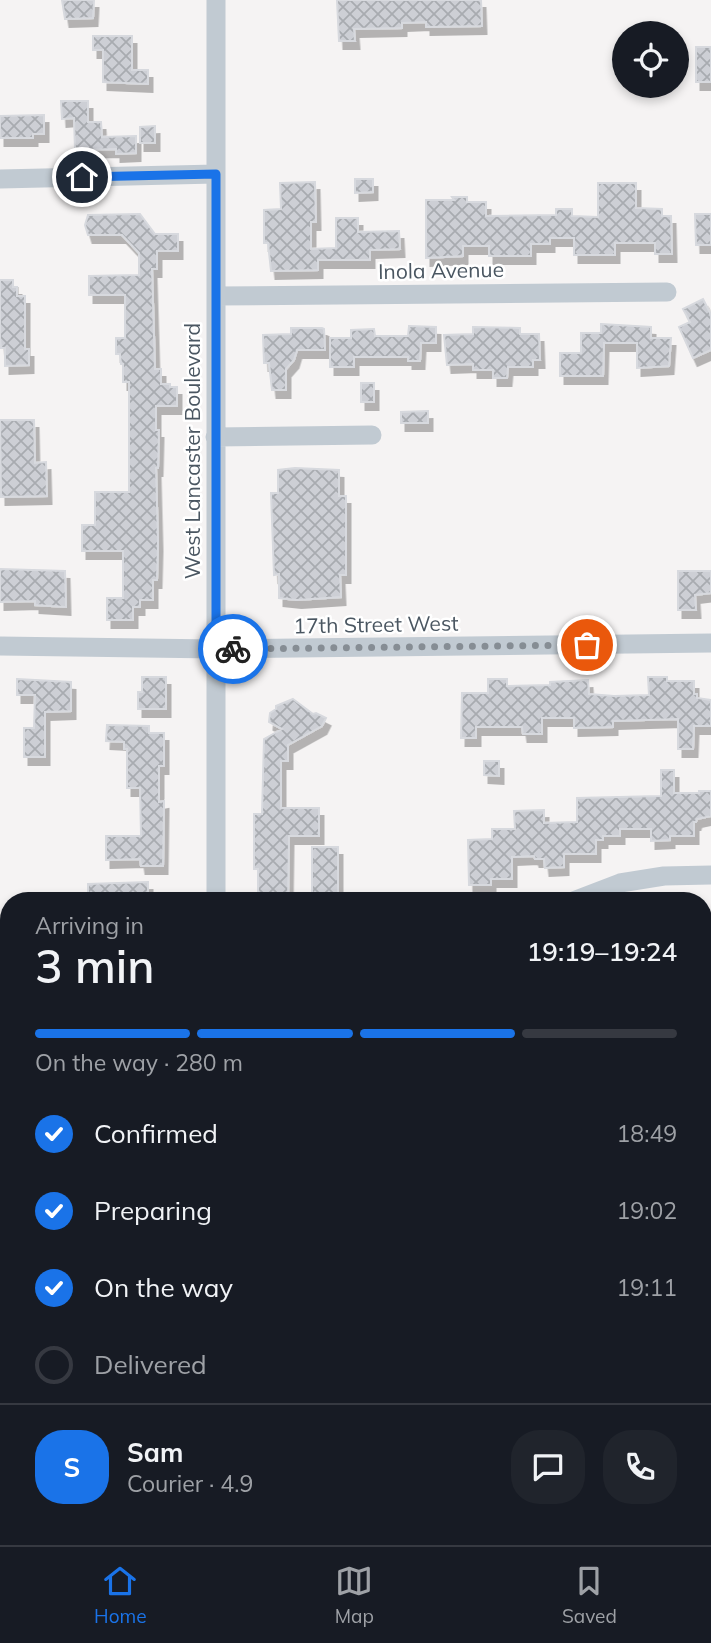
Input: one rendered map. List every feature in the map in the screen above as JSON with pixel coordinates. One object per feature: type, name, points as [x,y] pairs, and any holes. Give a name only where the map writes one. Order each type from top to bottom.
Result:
[{"type":"street","name":"West Lancaster Boulevard","points":[[216,0],[216,892]]},
{"type":"street","points":[[0,179],[216,174]]},
{"type":"street","name":"Inola Avenue","points":[[216,296],[667,292]]},
{"type":"street","points":[[215,437],[372,435]]},
{"type":"street","name":"17th Street West","points":[[0,646],[216,649],[711,643]]},
{"type":"street","points":[[596,892],[620,883],[664,876],[711,875]]},
{"type":"building","points":[[62,0],[94,0],[93,18],[65,19]]},
{"type":"building","points":[[337,0],[481,0],[482,26],[426,27],[426,22],[402,23],[402,28],[354,29],[355,41],[339,41]]},
{"type":"building","points":[[93,36],[132,36],[132,70],[148,70],[148,84],[103,82],[103,50],[93,50]]},
{"type":"building","points":[[696,47],[711,47],[711,82],[696,82]]},
{"type":"building","points":[[61,101],[88,101],[88,122],[101,122],[102,137],[136,136],[136,153],[116,154],[116,149],[75,150],[74,118],[62,119]]},
{"type":"building","points":[[44,115],[44,134],[33,134],[33,138],[0,138],[0,116]]},
{"type":"building","points":[[155,126],[155,143],[140,143],[140,127]]},
{"type":"building","points":[[355,179],[373,179],[373,192],[355,193]]},
{"type":"building","points":[[315,182],[316,222],[311,222],[311,249],[336,248],[336,218],[358,218],[358,232],[399,231],[400,249],[370,250],[370,260],[318,260],[318,270],[271,271],[268,243],[264,243],[264,210],[281,209],[280,183]]},
{"type":"building","points":[[598,183],[636,183],[636,208],[662,209],[662,216],[671,216],[672,254],[655,254],[655,243],[615,243],[615,255],[574,255],[574,238],[550,238],[550,244],[531,244],[531,256],[489,256],[489,246],[463,246],[463,256],[426,258],[426,200],[467,197],[467,202],[486,202],[486,216],[556,215],[556,209],[572,209],[572,216],[598,217]]},
{"type":"building","points":[[140,214],[155,234],[178,234],[178,251],[157,251],[157,269],[152,269],[155,369],[161,369],[161,384],[177,387],[177,406],[156,406],[156,430],[159,430],[156,468],[158,543],[157,580],[153,580],[153,600],[140,600],[140,607],[133,607],[133,620],[107,620],[107,598],[123,598],[123,551],[82,551],[82,525],[95,525],[95,492],[129,492],[129,382],[123,382],[123,364],[120,354],[116,354],[116,338],[125,338],[125,295],[89,295],[89,276],[139,275],[139,253],[122,235],[88,235],[85,225],[88,215]]},
{"type":"building","points":[[695,214],[711,214],[711,245],[696,245]]},
{"type":"building","points":[[0,280],[13,280],[13,287],[17,287],[17,296],[25,296],[25,349],[29,349],[29,365],[5,366],[5,348],[1,348],[0,338]]},
{"type":"building","points":[[703,299],[711,315],[711,350],[693,358],[679,327],[690,322],[683,309]]},
{"type":"building","points":[[601,324],[651,327],[651,338],[671,338],[669,366],[637,368],[637,343],[604,343],[603,376],[560,376],[560,353],[581,353],[581,333],[601,333]]},
{"type":"building","points":[[409,326],[436,327],[436,343],[421,343],[420,361],[408,361],[408,357],[354,357],[354,367],[330,367],[330,338],[351,338],[351,330],[374,329],[375,336],[408,336]]},
{"type":"building","points":[[473,327],[520,328],[520,334],[539,334],[540,360],[533,360],[533,367],[508,367],[507,378],[493,378],[493,370],[473,370],[473,364],[447,365],[444,335],[473,334]]},
{"type":"building","points":[[291,328],[324,329],[325,350],[297,350],[294,360],[286,369],[286,390],[272,390],[269,363],[264,363],[263,335],[291,334]]},
{"type":"building","points":[[361,383],[374,383],[374,402],[361,402]]},
{"type":"building","points":[[428,411],[428,423],[401,423],[401,412]]},
{"type":"building","points":[[0,420],[34,420],[35,463],[46,462],[47,496],[1,497]]},
{"type":"building","points":[[278,470],[339,470],[339,496],[346,496],[346,575],[340,575],[341,597],[297,600],[279,598],[279,574],[274,575],[271,493],[278,493]]},
{"type":"building","points":[[0,569],[65,571],[66,607],[35,605],[35,601],[0,602]]},
{"type":"building","points":[[678,571],[711,571],[711,593],[695,595],[696,610],[678,610]]},
{"type":"building","points":[[142,677],[166,677],[166,709],[138,709],[138,692],[142,692]]},
{"type":"building","points":[[648,677],[667,677],[667,681],[694,681],[694,694],[697,694],[697,698],[711,700],[711,726],[694,726],[693,749],[678,749],[678,719],[613,721],[613,727],[574,728],[574,718],[542,718],[542,734],[523,734],[522,727],[476,727],[476,738],[461,738],[462,693],[488,693],[488,679],[507,679],[507,686],[550,685],[550,682],[588,680],[589,694],[614,696],[649,695]]},
{"type":"building","points":[[17,679],[71,682],[71,711],[45,712],[45,757],[24,757],[24,728],[34,728],[35,695],[17,695]]},
{"type":"building","points":[[293,699],[313,714],[326,718],[322,726],[288,745],[288,761],[281,761],[281,808],[319,808],[319,836],[289,836],[288,892],[258,892],[258,869],[254,869],[254,814],[262,814],[264,739],[282,729],[269,722],[270,713],[276,706]]},
{"type":"building","points":[[107,725],[149,726],[149,733],[164,733],[164,766],[159,766],[159,802],[164,801],[163,866],[141,866],[140,859],[106,860],[106,836],[141,836],[140,788],[127,788],[127,749],[124,749],[124,742],[106,741]]},
{"type":"building","points":[[484,761],[499,761],[499,776],[484,775]]},
{"type":"building","points":[[661,770],[674,770],[674,793],[711,791],[711,816],[694,822],[694,836],[670,836],[670,840],[651,841],[651,829],[620,829],[620,836],[603,836],[603,840],[596,840],[596,854],[564,854],[564,867],[545,868],[544,859],[535,859],[534,856],[512,857],[512,879],[491,879],[491,885],[469,885],[468,840],[492,839],[492,829],[515,829],[514,811],[544,810],[544,823],[577,822],[577,798],[661,796]]},
{"type":"building","points":[[312,847],[338,847],[338,892],[312,892]]},
{"type":"building","points":[[148,882],[148,892],[88,892],[88,884]]},
{"type":"way so far","points":[[233,649],[587,645]]},
{"type":"route","points":[[82,177],[216,174],[216,649],[233,649]]}]
